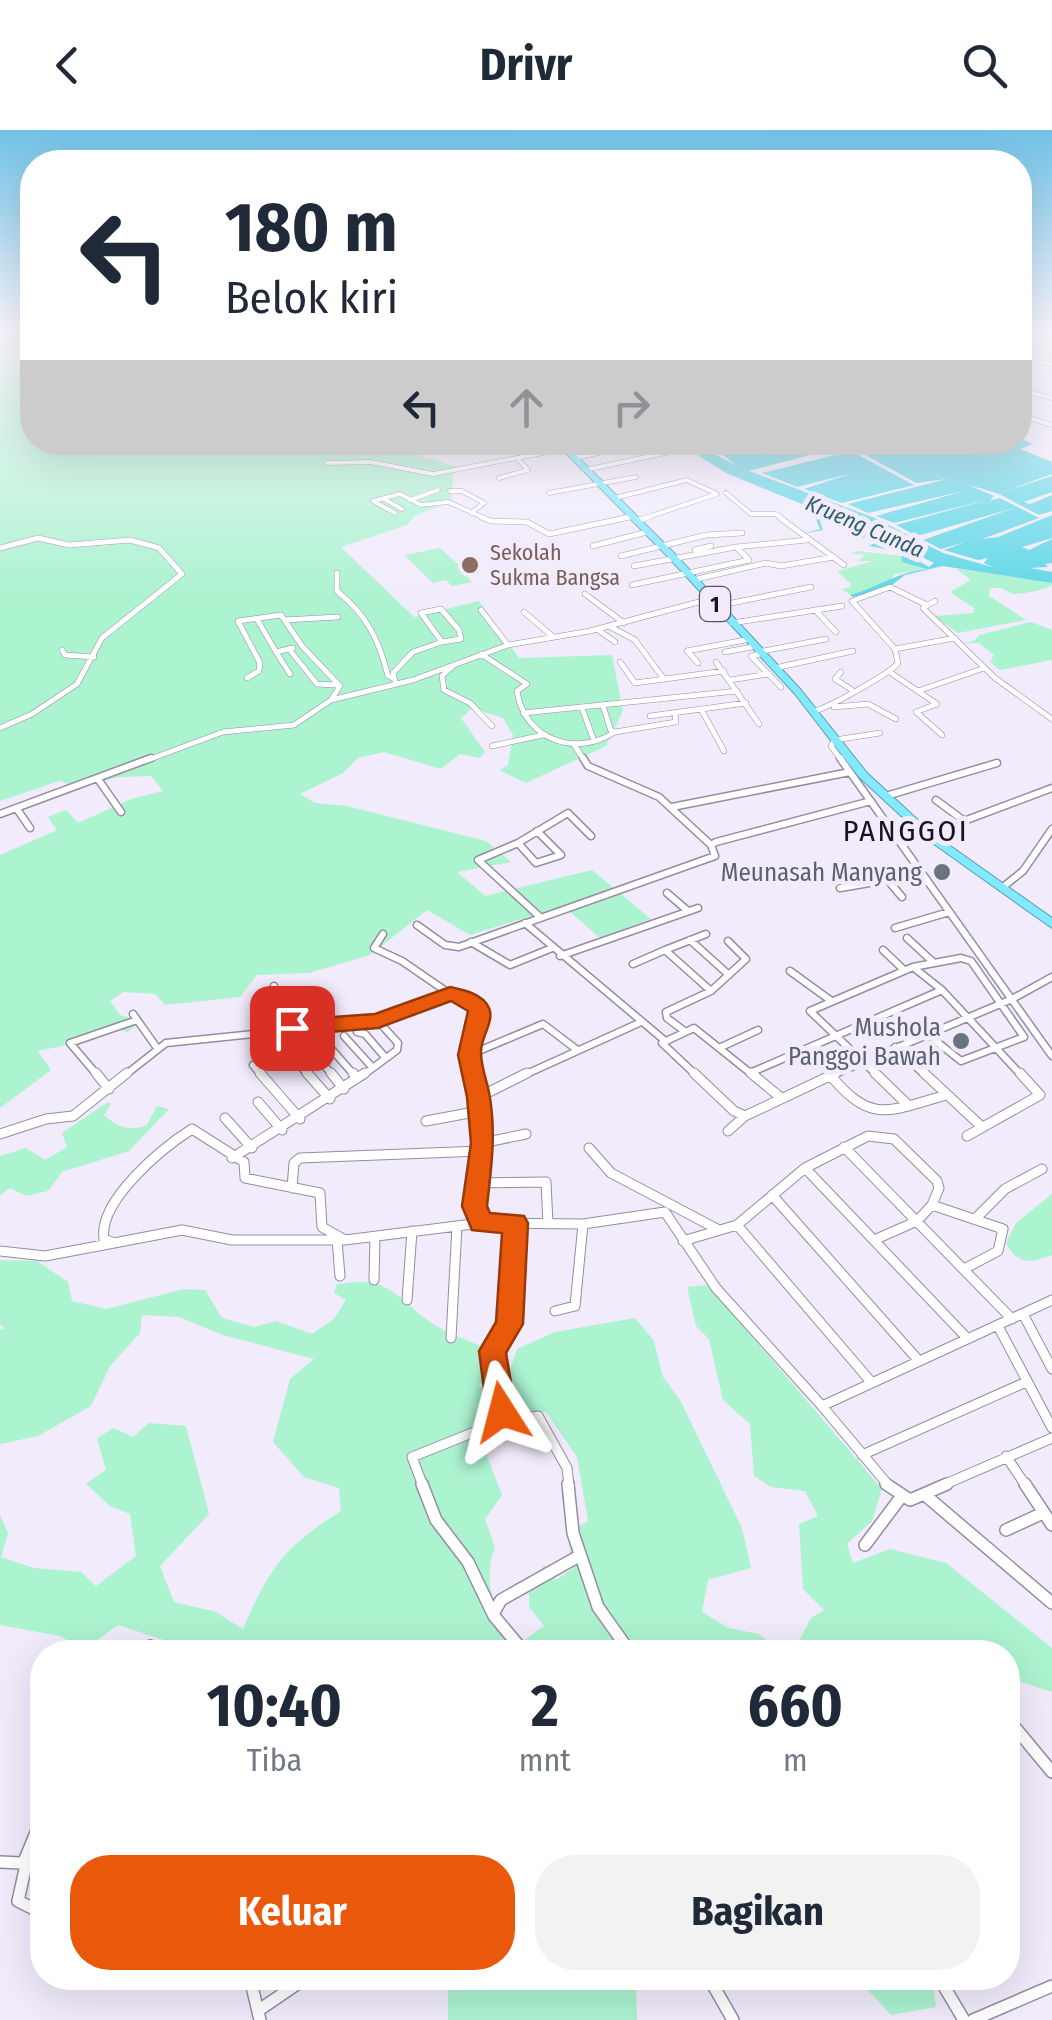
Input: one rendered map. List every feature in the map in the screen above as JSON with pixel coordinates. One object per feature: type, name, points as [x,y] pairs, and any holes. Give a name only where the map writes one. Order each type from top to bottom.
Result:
[{"type":"highway","name":"1","points":[[571,455],[673,557],[774,672],[814,711],[878,798],[925,836],[1050,922]]},
{"type":"highway","name":"1","points":[[856,773],[886,796],[925,836]]},
{"type":"highway","name":"1","points":[[962,862],[1017,899]]},
{"type":"street","points":[[327,463],[372,462],[428,474],[525,455]]},
{"type":"street","points":[[574,458],[588,455]]},
{"type":"street","points":[[586,470],[656,455]]},
{"type":"street","points":[[499,478],[528,470],[516,458]]},
{"type":"street","points":[[670,476],[680,481]]},
{"type":"street","points":[[549,492],[636,477]]},
{"type":"street","points":[[615,498],[680,481],[698,482],[717,494]]},
{"type":"street","points":[[438,490],[412,501],[395,513],[382,498],[400,494],[412,501],[424,505],[444,501],[491,522],[527,522],[549,534],[634,518],[740,490]]},
{"type":"street","points":[[450,491],[462,491],[484,503],[470,512]]},
{"type":"street","points":[[726,493],[751,514],[776,514],[844,565]]},
{"type":"street","points":[[622,556],[740,531],[754,544]]},
{"type":"street","points":[[593,546],[648,532]]},
{"type":"street","points":[[0,548],[38,538],[69,544],[130,540],[159,548],[182,571],[180,578],[102,638],[82,678],[70,690],[0,728]]},
{"type":"street","points":[[673,557],[807,540]]},
{"type":"street","points":[[634,566],[711,546]]},
{"type":"street","points":[[736,547],[757,566]]},
{"type":"street","points":[[632,585],[834,557]]},
{"type":"street","points":[[690,576],[749,560]]},
{"type":"street","points":[[337,573],[337,591],[364,611],[385,653],[388,676],[395,681]]},
{"type":"street","points":[[0,814],[223,732],[294,725],[331,700],[508,645],[714,602],[811,587]]},
{"type":"street","points":[[834,708],[852,690],[891,673],[898,663],[895,649],[852,601],[890,588],[926,605],[935,601]]},
{"type":"street","points":[[585,594],[624,622]]},
{"type":"street","points":[[926,605],[924,608],[984,668],[1052,719]]},
{"type":"street","points":[[817,606],[836,632]]},
{"type":"street","points":[[732,623],[817,606],[842,606]]},
{"type":"street","points":[[395,681],[407,656],[461,639],[459,630],[441,609],[421,612],[442,642]]},
{"type":"street","points":[[480,610],[508,645]]},
{"type":"street","points":[[524,612],[552,636]]},
{"type":"street","points":[[247,678],[259,671],[260,663],[238,621],[281,615],[302,646],[338,685]]},
{"type":"street","points":[[284,620],[338,617]]},
{"type":"street","points":[[256,619],[290,674]]},
{"type":"street","points":[[609,626],[635,640],[664,679]]},
{"type":"street","points":[[596,629],[615,642]]},
{"type":"street","points":[[895,649],[955,638]]},
{"type":"street","points":[[725,652],[826,639]]},
{"type":"street","points":[[454,640],[468,658]]},
{"type":"street","points":[[276,652],[302,646]]},
{"type":"street","points":[[698,663],[687,651],[754,648]]},
{"type":"street","points":[[289,649],[317,684],[338,685]]},
{"type":"street","points":[[62,650],[65,655],[94,658]]},
{"type":"street","points":[[730,680],[852,651]]},
{"type":"street","points":[[482,654],[527,686],[517,691],[530,726],[542,735],[574,745],[616,732],[676,722],[675,712]]},
{"type":"street","points":[[620,662],[633,682],[724,672]]},
{"type":"street","points":[[716,662],[759,724]]},
{"type":"street","points":[[455,663],[442,676],[444,690],[474,706],[492,726]]},
{"type":"street","points":[[918,691],[984,668]]},
{"type":"street","points":[[774,672],[781,688]]},
{"type":"street","points":[[842,672],[835,679],[852,690]]},
{"type":"street","points":[[891,673],[937,705],[916,712],[942,735]]},
{"type":"street","points":[[331,700],[338,685]]},
{"type":"street","points":[[523,713],[737,690]]},
{"type":"street","points":[[650,716],[746,703]]},
{"type":"street","points":[[814,711],[868,704],[896,720]]},
{"type":"street","points":[[603,706],[611,731],[616,732]]},
{"type":"street","points":[[582,708],[594,741]]},
{"type":"street","points":[[701,709],[724,752]]},
{"type":"street","points":[[835,740],[880,733]]},
{"type":"street","points":[[492,746],[542,735]]},
{"type":"street","points":[[418,925],[449,947],[471,942],[715,856],[711,845],[672,807],[659,797],[588,766],[574,745]]},
{"type":"street","points":[[886,796],[997,763]]},
{"type":"street","points":[[672,807],[856,773],[922,874],[1052,1056]]},
{"type":"street","points":[[98,779],[121,812]]},
{"type":"street","points":[[925,836],[1052,788]]},
{"type":"street","points":[[711,845],[871,800]]},
{"type":"street","points":[[936,800],[963,820]]},
{"type":"street","points":[[17,809],[30,828]]},
{"type":"street","points":[[540,917],[478,860],[568,813],[591,836]]},
{"type":"street","points":[[524,866],[562,855],[537,831]]},
{"type":"street","points":[[1003,886],[1023,870],[1051,831]]},
{"type":"street","points":[[518,842],[536,863]]},
{"type":"street","points":[[840,888],[922,874]]},
{"type":"street","points":[[886,878],[902,898]]},
{"type":"street","points":[[667,893],[688,911]]},
{"type":"street","points":[[560,956],[698,908]]},
{"type":"street","points":[[895,928],[949,912]]},
{"type":"street","points":[[524,923],[664,1040],[667,1050],[734,1111],[745,1116]]},
{"type":"street","points":[[383,934],[374,945],[376,950],[479,1008],[480,1018],[471,1036],[469,1055],[479,1097],[482,1147],[474,1206],[481,1223]]},
{"type":"street","points":[[633,964],[706,934]]},
{"type":"street","points":[[907,938],[933,962]]},
{"type":"street","points":[[690,940],[729,975]]},
{"type":"street","points":[[683,1030],[667,1018],[666,1012],[711,992],[746,958],[728,941]]},
{"type":"street","points":[[471,942],[510,965],[552,948]]},
{"type":"street","points":[[666,950],[711,992]]},
{"type":"street","points":[[883,950],[942,990],[1040,1096],[967,1136]]},
{"type":"street","points":[[908,1105],[810,1011],[909,969],[962,958],[971,961],[1024,1039],[962,1062],[926,1032]]},
{"type":"street","points":[[790,970],[830,1000]]},
{"type":"street","points":[[728,1132],[745,1116],[780,1098],[926,1032],[1012,999],[1052,977]]},
{"type":"street","points":[[269,1030],[274,986]]},
{"type":"street","points":[[750,1073],[942,990]]},
{"type":"street","points":[[0,1134],[73,1116],[157,1048],[172,1042],[378,1021],[450,994]]},
{"type":"street","points":[[325,1006],[333,1026]]},
{"type":"street","points":[[109,1089],[70,1042],[135,1017],[157,1048]]},
{"type":"street","points":[[232,1158],[330,1099],[400,1045],[378,1021]]},
{"type":"street","points":[[479,1097],[576,1048],[639,1023]]},
{"type":"street","points":[[469,1055],[542,1024],[549,1025],[576,1048]]},
{"type":"street","points":[[664,1040],[694,1028],[780,1098]]},
{"type":"street","points":[[720,1048],[758,1030]]},
{"type":"street","points":[[357,1032],[365,1034],[384,1056]]},
{"type":"street","points":[[344,1036],[372,1067]]},
{"type":"street","points":[[326,1043],[358,1078]]},
{"type":"street","points":[[895,1046],[982,1127]]},
{"type":"street","points":[[310,1049],[344,1089]]},
{"type":"street","points":[[290,1054],[330,1099]]},
{"type":"street","points":[[253,1065],[300,1119]]},
{"type":"street","points":[[830,1075],[860,1106],[882,1109],[946,1094]]},
{"type":"street","points":[[258,1102],[282,1130]]},
{"type":"street","points":[[426,1122],[480,1112]]},
{"type":"street","points":[[224,1118],[252,1148]]},
{"type":"street","points":[[114,1243],[104,1239],[102,1230],[108,1210],[186,1132],[196,1129],[232,1158],[244,1162],[245,1178],[320,1194],[322,1227],[341,1240]]},
{"type":"street","points":[[292,1188],[294,1162],[300,1158],[482,1147],[526,1134]]},
{"type":"street","points":[[682,1241],[736,1225],[805,1168],[868,1136],[894,1139],[939,1184],[932,1205],[917,1221],[874,1240]]},
{"type":"street","points":[[844,1147],[964,1269],[1018,1316],[1052,1369]]},
{"type":"street","points":[[589,1148],[611,1173],[667,1209],[719,1230]]},
{"type":"street","points":[[805,1168],[967,1338]]},
{"type":"street","points":[[974,1219],[991,1200],[1026,1174],[1042,1169]]},
{"type":"street","points":[[476,1184],[546,1182],[548,1224]]},
{"type":"street","points":[[772,1195],[919,1360]]},
{"type":"street","points":[[932,1205],[1003,1230],[998,1251],[964,1269]]},
{"type":"street","points":[[0,1251],[45,1256],[182,1230],[232,1240],[341,1240],[481,1223],[583,1224],[667,1209]]},
{"type":"street","points":[[667,1209],[682,1241],[716,1288],[901,1497],[916,1500],[1052,1438]]},
{"type":"street","points":[[507,1420],[502,1412],[492,1351],[510,1324],[516,1223]]},
{"type":"street","points":[[555,1312],[574,1306],[583,1224]]},
{"type":"street","points":[[736,1225],[872,1382]]},
{"type":"street","points":[[451,1338],[458,1226]]},
{"type":"street","points":[[407,1300],[412,1231]]},
{"type":"street","points":[[374,1237],[374,1280]]},
{"type":"street","points":[[340,1276],[341,1240]]},
{"type":"street","points":[[822,1406],[967,1338],[999,1328],[1052,1300]]},
{"type":"street","points":[[999,1328],[1052,1428]]},
{"type":"street","points":[[862,1455],[1026,1382]]},
{"type":"street","points":[[514,1640],[493,1614],[468,1562],[436,1520],[412,1457],[507,1420],[538,1416],[564,1461],[580,1556],[598,1607],[621,1640]]},
{"type":"street","points":[[1006,1456],[1052,1526]]},
{"type":"street","points":[[926,1495],[1052,1603]]},
{"type":"street","points":[[865,1545],[901,1497]]},
{"type":"street","points":[[1006,1530],[1044,1513]]},
{"type":"street","points":[[493,1614],[501,1600],[580,1556]]},
{"type":"street","points":[[1020,1733],[1052,1772]]},
{"type":"street","points":[[30,1849],[19,1904],[30,1908]]},
{"type":"street","points":[[0,1862],[30,1864]]},
{"type":"street","points":[[973,2020],[1052,1986]]},
{"type":"street","points":[[253,1990],[260,2015],[291,1990]]},
{"type":"street","points":[[716,1990],[733,2020]]},
{"type":"street","points":[[946,1990],[964,2020]]},
{"type":"green space","points":[[0,420],[20,420],[20,455],[416,455],[454,466],[451,501],[415,516],[407,525],[341,547],[414,617],[479,601],[519,658],[612,655],[623,711],[606,746],[526,783],[499,770],[508,765],[513,735],[503,718],[472,708],[461,718],[485,752],[480,758],[460,754],[441,769],[384,752],[358,758],[343,773],[300,794],[315,803],[347,806],[486,841],[511,862],[457,872],[485,896],[592,870],[651,919],[600,938],[563,906],[470,935],[427,910],[370,955],[309,973],[257,975],[240,997],[165,1005],[155,994],[123,992],[110,1001],[120,1015],[142,1021],[127,1032],[109,1025],[76,1043],[38,1051],[51,1070],[0,1108],[0,855],[57,830],[48,817],[66,810],[78,823],[131,799],[163,791],[151,776],[119,777],[80,787],[59,781],[0,801]]},
{"type":"green space","points":[[440,548],[470,575],[467,577],[472,582],[452,586],[446,580],[433,583],[404,555]]},
{"type":"green space","points":[[852,553],[901,556],[905,558],[902,562],[929,568],[895,574],[887,584],[850,595],[842,589],[851,584],[837,571],[874,561],[858,561],[865,555]]},
{"type":"green space","points":[[955,568],[1052,585],[1013,594],[990,588],[989,596],[1026,620],[958,633],[934,616],[973,613],[974,608],[950,592],[971,580]]},
{"type":"green space","points":[[1031,622],[1052,630],[1052,660],[1000,670],[990,662],[994,655],[979,643],[964,643],[979,635]]},
{"type":"green space","points":[[108,1102],[111,1104],[104,1115],[129,1128],[147,1125],[157,1106],[169,1109],[129,1151],[62,1172],[48,1191],[26,1196],[10,1188],[0,1195],[0,1156],[26,1148],[45,1160],[67,1147],[62,1133]]},
{"type":"green space","points":[[1052,1194],[1052,1255],[1031,1261],[1020,1259],[1006,1243],[1016,1223]]},
{"type":"green space","points":[[0,1260],[37,1261],[68,1282],[72,1301],[106,1309],[184,1289],[205,1290],[222,1318],[254,1327],[276,1321],[312,1334],[334,1319],[346,1300],[334,1293],[336,1285],[370,1282],[394,1292],[440,1328],[491,1350],[493,1374],[479,1385],[493,1405],[477,1431],[502,1495],[485,1519],[495,1547],[490,1586],[504,1622],[520,1640],[164,1640],[118,1625],[97,1640],[67,1640],[0,1625],[0,1515],[8,1533],[1,1557],[34,1568],[81,1572],[96,1586],[136,1556],[130,1514],[110,1506],[86,1484],[106,1470],[97,1438],[114,1428],[133,1437],[149,1423],[186,1426],[209,1514],[160,1566],[174,1602],[216,1612],[243,1629],[281,1560],[305,1536],[341,1511],[339,1488],[304,1477],[273,1442],[290,1379],[314,1359],[223,1335],[179,1317],[142,1315],[140,1333],[110,1366],[91,1406],[38,1436],[0,1444],[0,1330],[5,1328],[0,1325]]},
{"type":"green space","points":[[708,1285],[882,1489],[872,1521],[847,1544],[853,1563],[890,1549],[946,1563],[1052,1648],[1052,1692],[1020,1682],[1020,1640],[799,1640],[811,1618],[824,1610],[803,1589],[799,1524],[818,1516],[805,1491],[771,1487],[754,1476],[750,1424],[723,1400],[709,1339],[696,1326],[687,1287]]},
{"type":"green space","points":[[635,1318],[654,1341],[663,1377],[680,1400],[742,1528],[751,1568],[708,1580],[702,1612],[728,1628],[759,1634],[766,1640],[525,1640],[544,1626],[529,1607],[529,1586],[544,1565],[556,1580],[572,1569],[568,1532],[588,1521],[577,1457],[546,1412],[510,1415],[508,1376],[517,1349],[555,1332]]},
{"type":"green space","points":[[448,1990],[636,1990],[637,2020],[448,2020]]},
{"type":"green space","points":[[868,1990],[934,1990],[936,2007],[891,2015]]},
{"type":"water","name":"Krueng Cunda","points":[[1032,454],[1052,462],[1052,474],[1000,493],[1052,476],[1052,492],[1024,502],[1030,504],[1052,495],[1052,511],[1039,515],[999,494],[966,484],[994,496],[990,500],[1000,498],[1039,518],[982,539],[998,537],[1052,515],[1052,538],[1022,547],[1029,550],[1052,539],[1052,563],[1045,564],[1048,567],[1030,568],[1052,572],[1052,583],[943,566],[905,575],[889,587],[853,597],[850,595],[897,576],[927,569],[902,562],[901,556],[910,556],[929,567],[934,563],[888,540],[903,552],[869,546],[884,538],[850,536],[848,533],[855,533],[854,528],[877,535],[830,515],[819,518],[823,530],[803,534],[820,529],[815,517],[824,513],[726,473],[697,455],[717,455],[737,466],[723,455],[810,455],[749,471],[875,518],[943,553],[992,567],[984,563],[988,558],[978,560],[944,550],[965,542],[941,549],[923,540],[1014,508],[917,536],[896,525],[987,500],[894,523],[876,516],[964,491],[868,513],[848,504],[947,479],[916,483],[866,455]]},
{"type":"water","points":[[835,455],[858,455],[914,485],[842,503],[804,489],[853,473],[797,487],[762,473]]},
{"type":"place","name":"Sekolah Sukma Bangsa","points":[[470,565]]},
{"type":"place","name":"Meunasah Manyang","points":[[942,872]]},
{"type":"place","name":"Mushola Panggoi Bawah","points":[[961,1041]]},
{"type":"district","name":"PANGGOI","points":[[906,831]]},
{"type":"route","points":[[292,1028],[378,1021],[450,994],[479,1008],[480,1018],[471,1036],[469,1055],[482,1122],[474,1206],[481,1223],[516,1223],[510,1324],[492,1348],[502,1412]]}]
